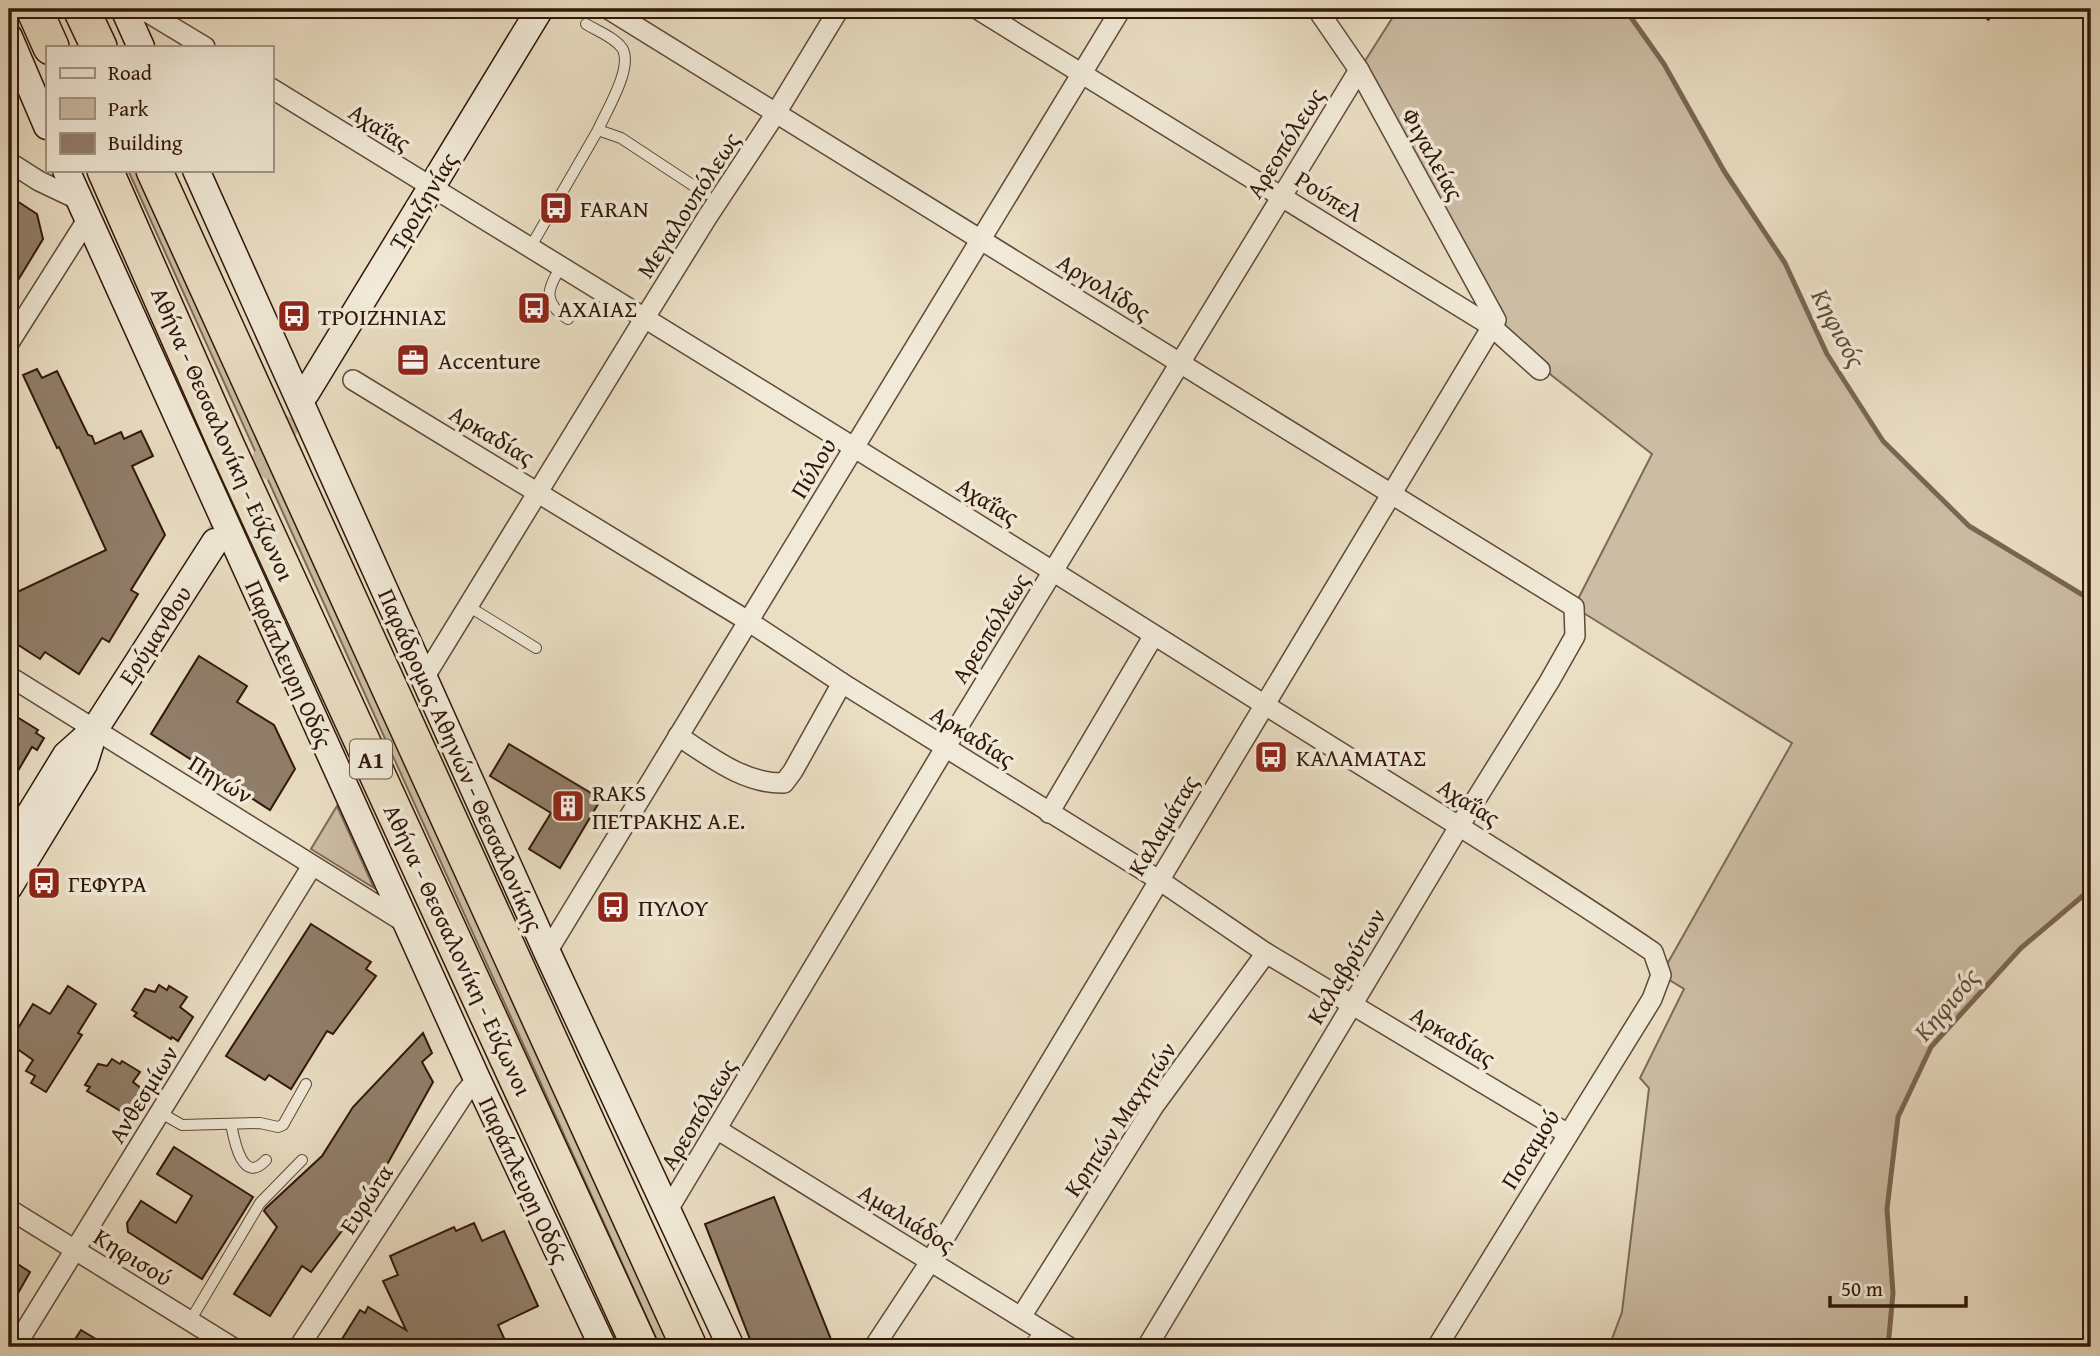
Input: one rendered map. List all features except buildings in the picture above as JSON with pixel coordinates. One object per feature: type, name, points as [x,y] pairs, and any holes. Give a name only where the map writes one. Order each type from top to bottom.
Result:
[{"type":"highway","points":[[34,9],[51,46]]},
{"type":"highway","points":[[81,9],[99,46]]},
{"type":"highway","name":"Αθήνα - Θεσσαλονίκη - Εύζωνοι","points":[[106,172],[228,450],[640,1347]]},
{"type":"highway","name":"Αθήνα - Θεσσαλονίκη - Εύζωνοι","points":[[155,172],[689,1347]]},
{"type":"main road","points":[[124,9],[141,46]]},
{"type":"main road","name":"Τροιζηνίας","points":[[306,393],[541,9]]},
{"type":"main road","points":[[9,37],[46,124]]},
{"type":"main road","name":"Παράπλευρη Οδός","points":[[67,172],[477,1079],[601,1346]]},
{"type":"main road","name":"Παράδρομος Αθηνών - Θεσσαλονίκης","points":[[197,172],[547,953],[666,1213],[731,1347]]},
{"type":"main road","name":"Ερύμανθου","points":[[9,887],[84,764],[95,729],[215,542]]},
{"type":"main road","name":"Ερύμανθου","points":[[9,848],[66,755],[95,729]]},
{"type":"street","points":[[142,9],[203,46]]},
{"type":"street","name":"Αργολίδος","points":[[608,9],[1574,607]]},
{"type":"street","name":"Μεγαλουπόλεως","points":[[424,678],[644,319],[839,9]]},
{"type":"street","name":"Ρούπελ","points":[[977,9],[1491,326],[1541,370]]},
{"type":"street","name":"Πύλου","points":[[547,953],[1121,9]]},
{"type":"street","name":"Φιγαλείας","points":[[1317,9],[1359,70],[1496,320],[1491,326]]},
{"type":"street","name":"Αρεοπόλεως","points":[[666,1213],[945,748],[1359,70]]},
{"type":"street","name":"Αχαΐας","points":[[273,89],[855,446],[1460,825],[1653,952],[1661,975]]},
{"type":"street","points":[[9,162],[83,210],[9,344]]},
{"type":"street","name":"Καλαμάτας","points":[[874,1347],[930,1262],[1491,326]]},
{"type":"street","name":"Αρκαδίας","points":[[353,380],[748,621],[842,683],[1158,880],[1266,953],[1567,1133]]},
{"type":"street","name":"Καλαβρύτων","points":[[1147,1347],[1575,636],[1574,607]]},
{"type":"street","points":[[1049,813],[1154,635]]},
{"type":"street","name":"Πηγών","points":[[9,676],[407,924]]},
{"type":"street","points":[[678,736],[738,774],[784,783],[793,772],[842,683]]},
{"type":"street","name":"Ανθεσμίων","points":[[15,1347],[312,866]]},
{"type":"street","name":"Κρητών Μαχητών","points":[[1021,1317],[1154,1106],[1266,953]]},
{"type":"street","name":"Ποταμού","points":[[1437,1347],[1652,999],[1661,975]]},
{"type":"street","name":"Ευρώτα","points":[[299,1347],[464,1094],[477,1079]]},
{"type":"street","name":"Αμαλιάδος","points":[[718,1130],[1069,1347]]},
{"type":"street","name":"Κηφισού","points":[[9,1209],[232,1347]]},
{"type":"lane","points":[[530,248],[598,130],[626,68],[623,50],[614,40],[586,24]]},
{"type":"lane","points":[[598,130],[621,138],[706,194]]},
{"type":"lane","points":[[561,267],[551,283],[549,297],[552,305],[568,318]]},
{"type":"lane","points":[[468,606],[536,648]]},
{"type":"lane","points":[[160,1113],[182,1125],[283,1125],[306,1084]]},
{"type":"lane","points":[[231,1124],[237,1152],[244,1162],[250,1167],[256,1167],[266,1160]]},
{"type":"lane","points":[[190,1321],[260,1203],[302,1160]]},
{"type":"lane","points":[[1026,1347],[1043,1331]]},
{"type":"path","points":[[1987,20],[1997,9]]},
{"type":"green space","points":[[1398,9],[1625,9],[1664,64],[1724,171],[1785,263],[1827,354],[1883,441],[1969,526],[2091,600],[2091,889],[2021,948],[1931,1047],[1898,1117],[1887,1209],[1893,1293],[1888,1347],[1609,1347],[1622,1312],[1649,1088],[1640,1078],[1684,989],[1661,975],[1792,743],[1574,607],[1652,454],[1491,328],[1363,64]]},
{"type":"green space","points":[[129,172],[139,172],[670,1347],[660,1347]]},
{"type":"green space","points":[[337,806],[374,888],[311,849]]},
{"type":"waterway","name":"Κηφισός","points":[[1625,9],[1664,64],[1724,171],[1785,263],[1827,354],[1883,441],[1969,526],[2091,600]]},
{"type":"waterway","name":"Κηφισός","points":[[1888,1347],[1893,1293],[1887,1209],[1898,1117],[1931,1047],[2021,948],[2091,889]]},
{"type":"tunnel","points":[[216,540],[306,393]]},
{"type":"place","name":"FARAN","points":[[556,208]]},
{"type":"place","name":"AXAΙΑΣ","points":[[534,308]]},
{"type":"place","name":"ΤΡΟΙΖΗΝΙΑΣ","points":[[294,316]]},
{"type":"place","name":"Accenture","points":[[413,360]]},
{"type":"place","name":"ΚΑΛΑΜΑΤΑΣ","points":[[1271,757]]},
{"type":"place","name":"RAKS ΠΕΤΡΑΚΗΣ Α.Ε.","points":[[568,806]]},
{"type":"place","name":"ΓΕΦΥΡΑ","points":[[44,883]]},
{"type":"place","name":"ΠΥΛΟΥ","points":[[613,907]]}]
